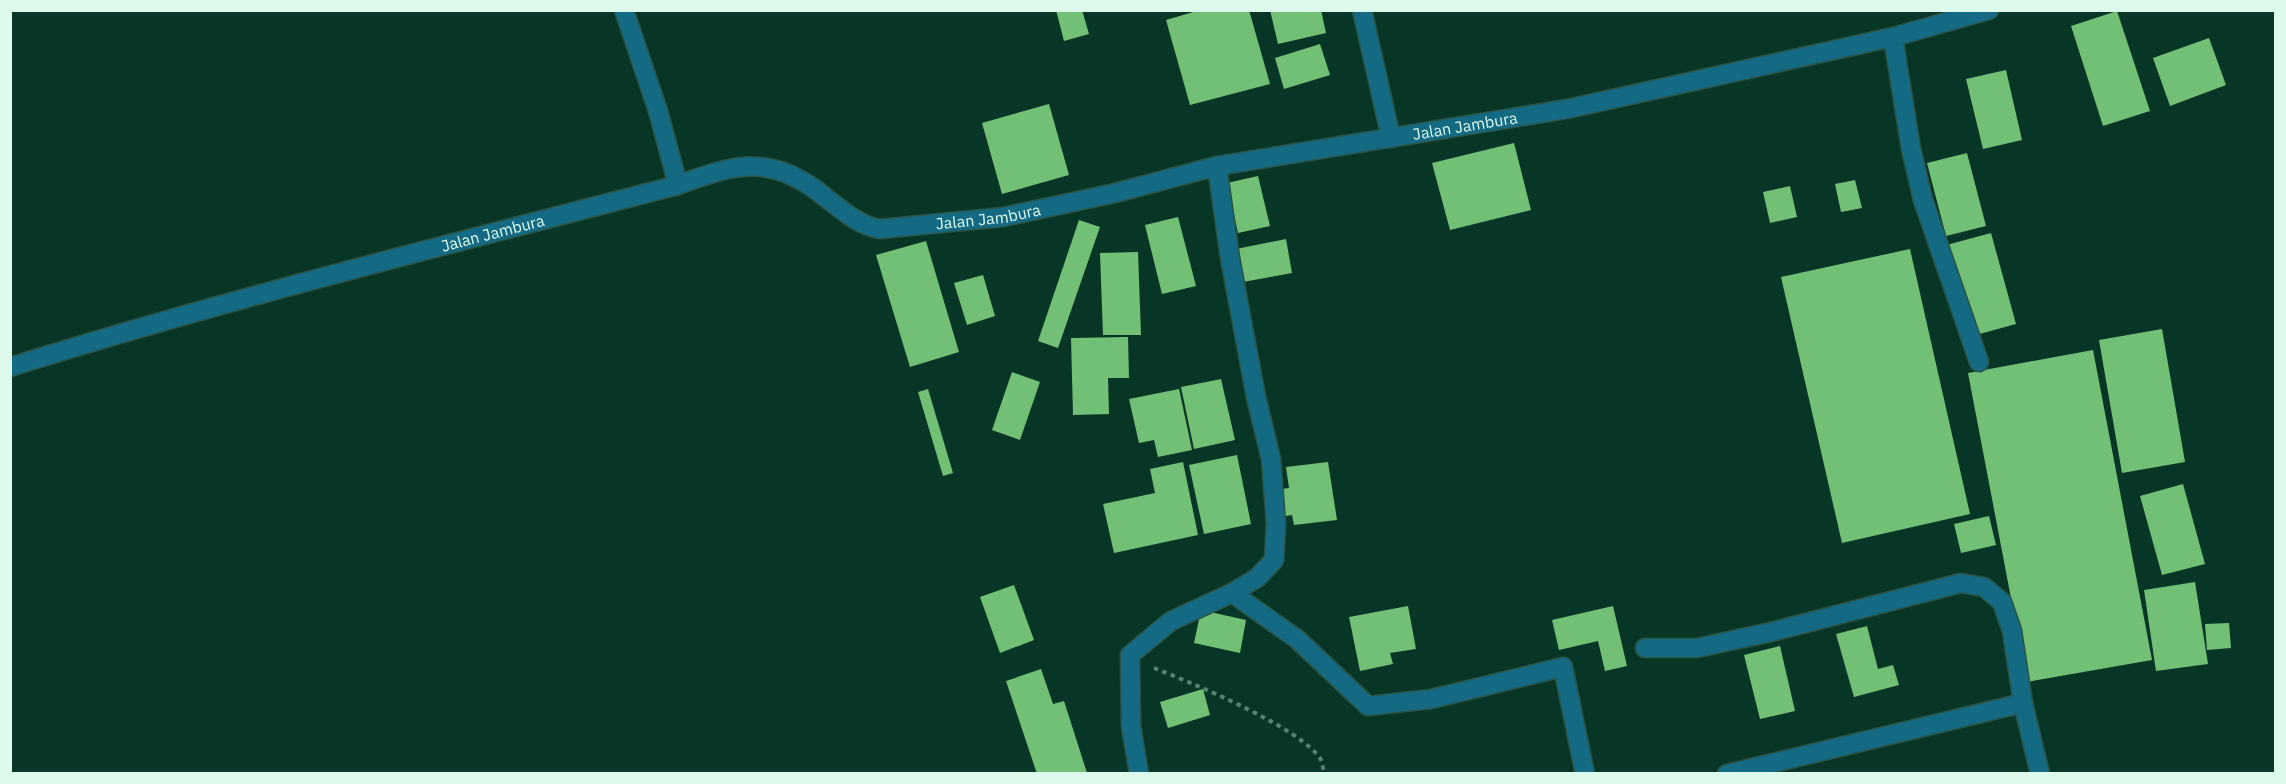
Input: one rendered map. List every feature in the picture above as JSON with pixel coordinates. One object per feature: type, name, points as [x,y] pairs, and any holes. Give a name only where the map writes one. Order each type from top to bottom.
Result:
[{"type":"street","points":[[624,10],[658,111],[678,185]]},
{"type":"street","points":[[1362,10],[1391,138]]},
{"type":"street","name":"Jalan Jambura","points":[[10,367],[84,344],[397,258],[678,185],[712,172],[757,165],[779,169],[803,180],[844,213],[867,227],[880,229],[1003,217],[1115,193],[1217,166],[1567,110],[1893,37],[1989,10]]},
{"type":"street","points":[[1893,37],[1911,148],[1923,200],[1979,362]]},
{"type":"street","points":[[1139,774],[1131,726],[1130,656],[1171,621],[1232,593],[1257,578],[1274,560],[1276,524],[1271,459],[1256,397],[1230,258],[1217,166]]},
{"type":"street","points":[[1645,648],[1697,648],[1772,632],[1961,583],[1984,587],[2002,602],[2013,631],[2023,703],[2040,774]]},
{"type":"street","points":[[1232,593],[1297,639],[1368,706],[1431,699],[1563,667],[1585,774]]},
{"type":"street","points":[[1727,774],[2023,703]]},
{"type":"path","points":[[1130,656],[1193,683],[1282,727],[1302,740],[1321,759],[1324,774]]},
{"type":"building","points":[[1056,10],[1082,10],[1089,34],[1064,41]]},
{"type":"building","points":[[1200,10],[1249,10],[1270,84],[1190,105],[1166,20]]},
{"type":"building","points":[[1270,10],[1321,10],[1326,33],[1278,44]]},
{"type":"building","points":[[2117,11],[2150,111],[2103,126],[2071,26]]},
{"type":"building","points":[[2209,38],[2226,85],[2170,106],[2153,58]]},
{"type":"building","points":[[1320,44],[1330,75],[1284,89],[1275,58]]},
{"type":"building","points":[[2006,70],[2022,140],[1983,149],[1966,79]]},
{"type":"building","points":[[1049,104],[1069,175],[1002,194],[982,123]]},
{"type":"building","points":[[1514,143],[1531,210],[1450,230],[1432,163]]},
{"type":"building","points":[[1967,153],[1986,226],[1946,236],[1927,163]]},
{"type":"building","points":[[1258,176],[1270,226],[1238,233],[1227,183]]},
{"type":"building","points":[[1855,180],[1862,208],[1841,212],[1835,184]]},
{"type":"building","points":[[1790,186],[1797,217],[1770,223],[1763,192]]},
{"type":"building","points":[[1178,217],[1196,286],[1162,294],[1145,225]]},
{"type":"building","points":[[1079,220],[1100,227],[1058,348],[1038,341]]},
{"type":"building","points":[[1991,233],[2016,324],[1965,338],[1939,247]]},
{"type":"building","points":[[1286,239],[1292,273],[1243,282],[1236,249]]},
{"type":"building","points":[[926,241],[959,352],[910,367],[876,255]]},
{"type":"building","points":[[1910,249],[1970,514],[1842,543],[1781,277]]},
{"type":"building","points":[[1138,252],[1141,335],[1103,335],[1100,253]]},
{"type":"building","points":[[983,275],[995,316],[967,325],[954,283]]},
{"type":"building","points":[[2162,329],[2185,462],[2122,473],[2099,340]]},
{"type":"building","points":[[1128,337],[1129,378],[1108,378],[1109,414],[1073,415],[1071,338]]},
{"type":"building","points":[[2093,350],[2152,660],[2027,682],[1968,373]]},
{"type":"building","points":[[1012,372],[1040,382],[1020,440],[992,430]]},
{"type":"building","points":[[1221,379],[1235,440],[1194,449],[1181,387]]},
{"type":"building","points":[[928,389],[953,473],[943,476],[918,392]]},
{"type":"building","points":[[1179,389],[1192,450],[1158,457],[1154,440],[1139,443],[1129,399]]},
{"type":"building","points":[[1237,455],[1251,524],[1204,534],[1189,465]]},
{"type":"building","points":[[1183,462],[1198,535],[1114,553],[1103,504],[1155,493],[1150,469]]},
{"type":"building","points":[[1328,462],[1337,520],[1294,525],[1292,515],[1279,517],[1275,490],[1289,488],[1286,467]]},
{"type":"building","points":[[2183,484],[2205,564],[2162,575],[2140,496]]},
{"type":"building","points":[[1989,516],[1996,545],[1961,553],[1954,524]]},
{"type":"building","points":[[2195,582],[2208,664],[2156,671],[2144,590]]},
{"type":"building","points":[[1014,585],[1034,640],[1000,653],[980,597]]},
{"type":"building","points":[[1408,606],[1416,649],[1390,653],[1393,664],[1360,671],[1349,617]]},
{"type":"building","points":[[1613,606],[1627,666],[1605,671],[1598,641],[1559,650],[1552,620]]},
{"type":"building","points":[[1201,610],[1246,620],[1240,653],[1194,643]]},
{"type":"building","points":[[2229,623],[2231,648],[2207,650],[2205,624]]},
{"type":"building","points":[[1867,626],[1878,669],[1893,665],[1899,685],[1854,697],[1836,634]]},
{"type":"building","points":[[1780,646],[1795,711],[1760,719],[1744,655]]},
{"type":"building","points":[[1041,669],[1053,704],[1064,701],[1087,773],[1037,774],[1006,681]]},
{"type":"building","points":[[1203,689],[1210,715],[1168,728],[1160,702]]}]
